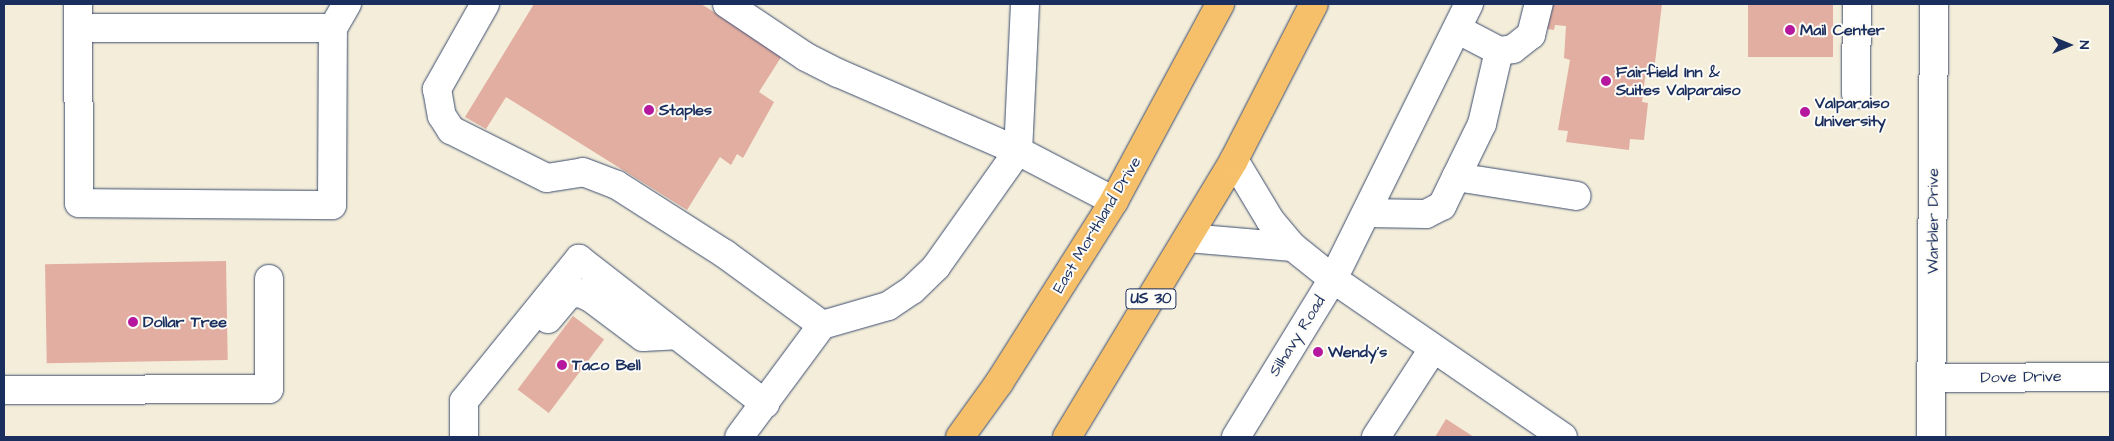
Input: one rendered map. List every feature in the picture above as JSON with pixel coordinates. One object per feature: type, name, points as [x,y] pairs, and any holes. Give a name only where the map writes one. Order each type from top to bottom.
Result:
[{"type":"highway","name":"East Morthland Drive","points":[[960,437],[999,383],[1114,201],[1220,4]]},
{"type":"highway","name":"US 30","points":[[1067,437],[1234,160],[1314,4]]},
{"type":"street","points":[[333,28],[78,16],[79,202],[332,205],[333,28],[347,4]]},
{"type":"street","points":[[485,4],[437,89],[442,116],[451,130],[547,178],[583,172],[617,185],[725,254],[822,325]]},
{"type":"street","points":[[727,4],[806,56],[838,73],[1018,151],[1114,201]]},
{"type":"street","points":[[739,437],[822,325],[888,306],[912,290],[936,267],[1018,151],[1024,4]]},
{"type":"street","points":[[1469,4],[1333,279],[1563,437]]},
{"type":"street","points":[[1457,29],[1499,51],[1513,50],[1531,35],[1539,4]]},
{"type":"street","points":[[1856,4],[1856,94]]},
{"type":"street","name":"Warbler Drive","points":[[1929,436],[1932,378],[1934,4]]},
{"type":"street","points":[[1366,213],[1426,214],[1442,206],[1482,124],[1499,51]]},
{"type":"street","name":"Silhavy Road","points":[[1234,160],[1270,220],[1293,247],[1333,279],[1236,437]]},
{"type":"street","points":[[1456,177],[1577,196]]},
{"type":"street","points":[[1188,238],[1293,247]]},
{"type":"street","points":[[4,390],[269,389],[269,279]]},
{"type":"street","points":[[464,437],[464,401],[475,387],[503,378],[569,294],[580,293],[591,298],[643,338],[682,340],[765,404]]},
{"type":"street","points":[[1376,437],[1433,349]]},
{"type":"street","name":"Dove Drive","points":[[1932,378],[2110,377]]},
{"type":"building","name":"Staples","points":[[534,4],[701,4],[783,54],[759,92],[774,102],[743,158],[737,154],[731,165],[720,157],[687,210],[506,97],[486,129],[465,117]]},
{"type":"building","name":"Fairfield Inn & Suites Valparaiso","points":[[1525,4],[1662,4],[1654,71],[1646,70],[1642,102],[1648,103],[1644,140],[1630,139],[1629,150],[1566,142],[1568,131],[1558,130],[1570,60],[1564,58],[1566,26],[1555,25],[1554,30],[1522,25]]},
{"type":"building","name":"Mail Center","points":[[1748,4],[1833,4],[1833,57],[1748,57]]},
{"type":"building","points":[[226,261],[228,360],[47,363],[45,264]]},
{"type":"building","name":"Taco Bell","points":[[573,316],[604,339],[549,413],[518,389]]},
{"type":"building","points":[[1446,419],[1474,437],[1435,437]]},
{"type":"place","name":"Mail Center","points":[[1790,30]]},
{"type":"place","name":"Fairfield Inn & Suites Valparaiso","points":[[1606,81]]},
{"type":"place","name":"Staples","points":[[649,110]]},
{"type":"place","name":"Valparaiso University","points":[[1805,112]]},
{"type":"place","name":"Dollar Tree","points":[[133,322]]},
{"type":"place","name":"Wendy's","points":[[1318,352]]},
{"type":"place","name":"Taco Bell","points":[[562,365]]}]
